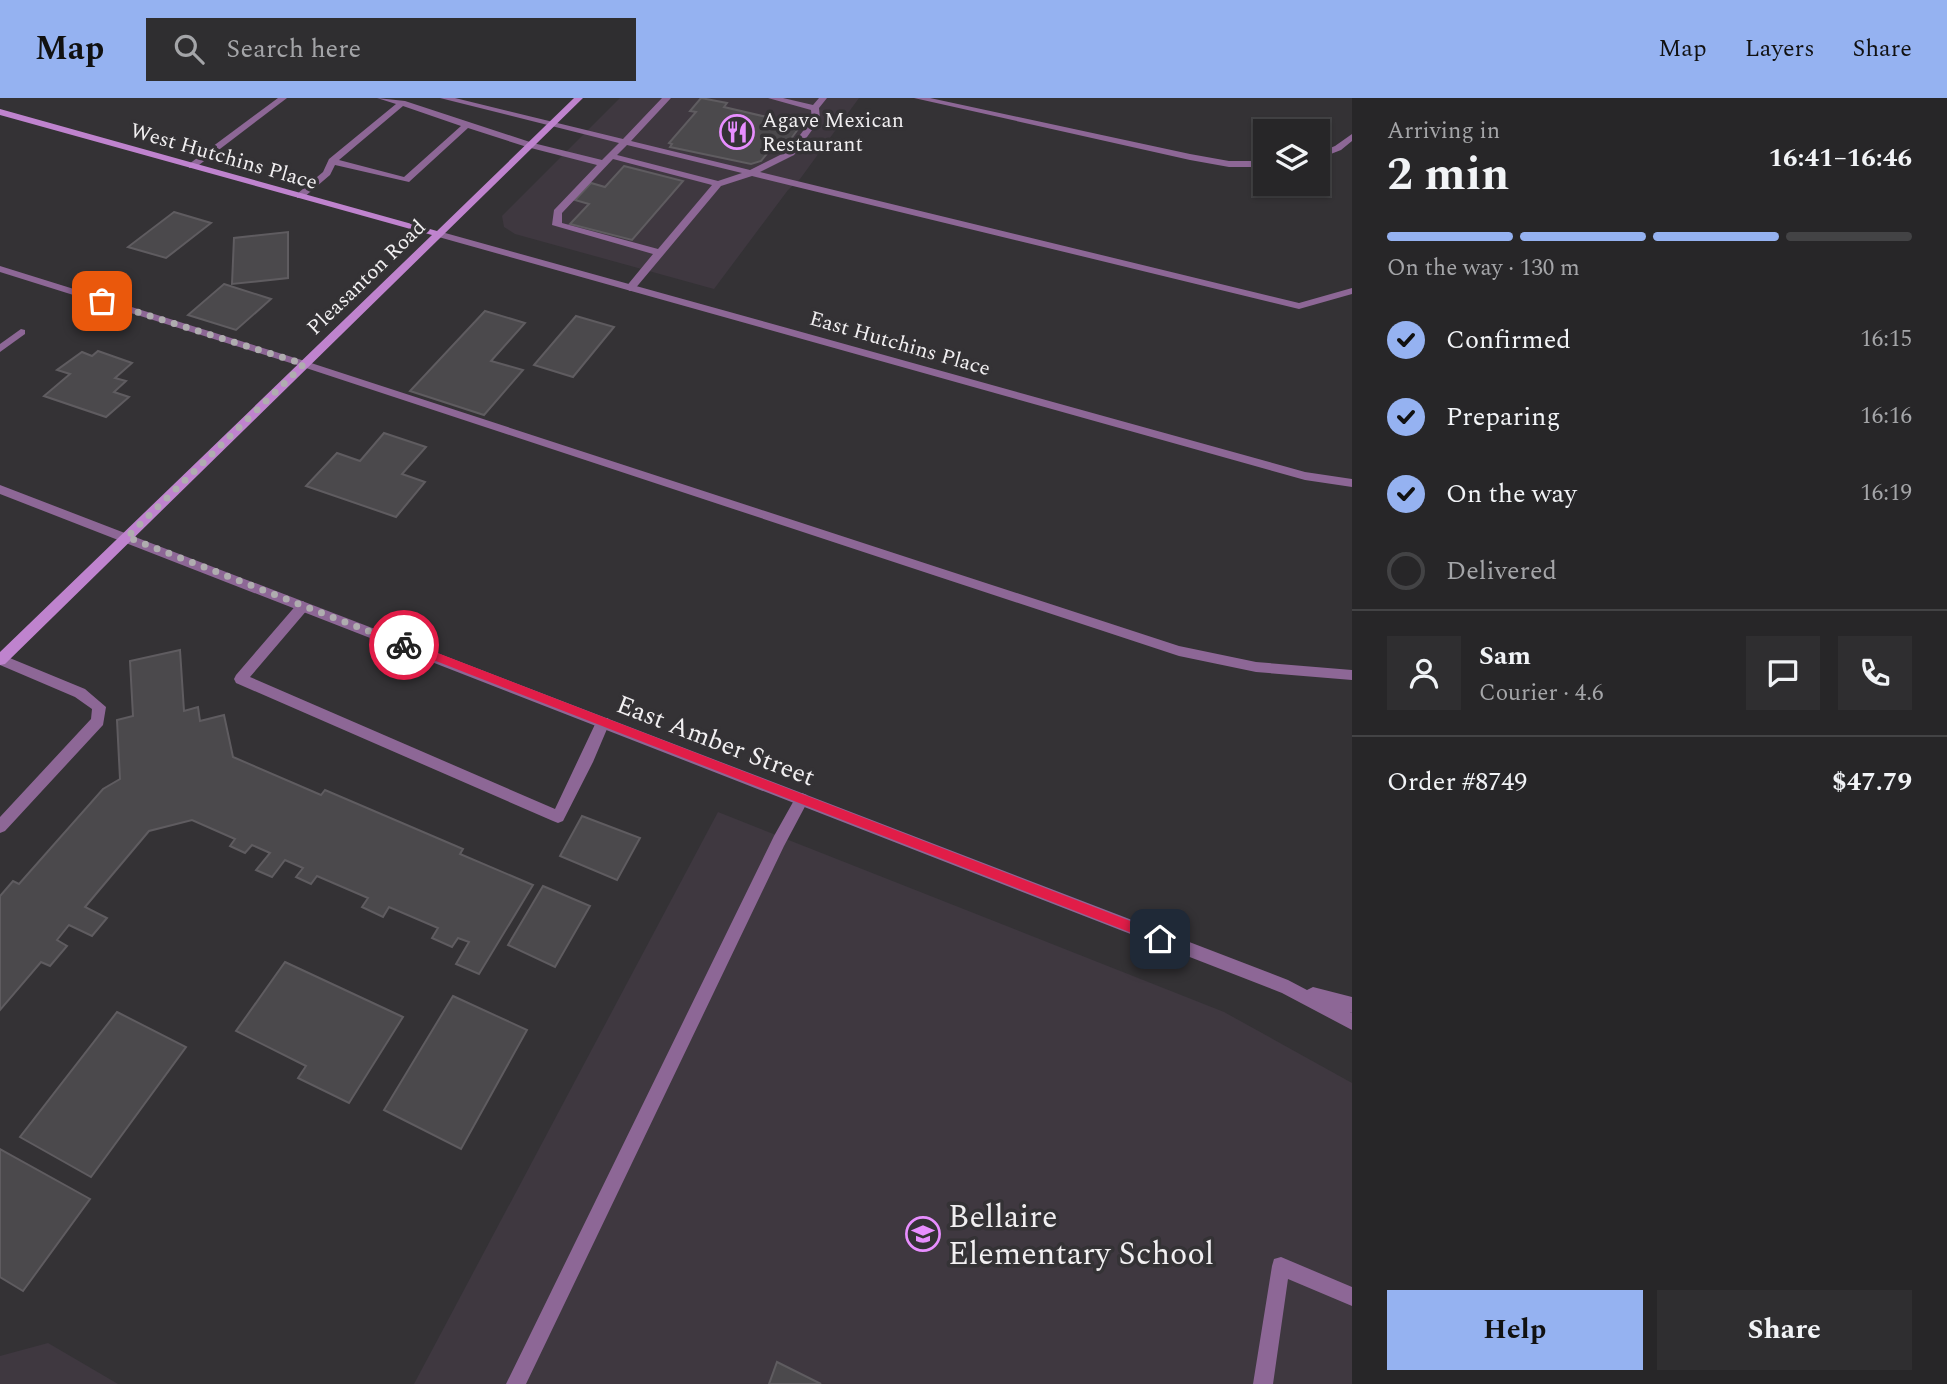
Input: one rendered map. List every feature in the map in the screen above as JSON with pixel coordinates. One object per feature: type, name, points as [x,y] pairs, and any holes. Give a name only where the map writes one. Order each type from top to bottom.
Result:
[{"type":"main road","name":"Pleasanton Road","points":[[0,659],[579,98]]},
{"type":"main road","name":"West Hutchins Place","points":[[0,112],[438,234]]},
{"type":"street","points":[[192,166],[283,98]]},
{"type":"street","points":[[381,98],[530,145],[718,184],[751,173],[791,153],[816,119],[815,108],[823,98]]},
{"type":"street","points":[[444,98],[1299,306],[1352,291]]},
{"type":"street","points":[[660,253],[557,225],[557,212],[667,98]]},
{"type":"street","points":[[772,98],[815,108]]},
{"type":"street","points":[[918,98],[1189,157],[1229,164],[1253,164]]},
{"type":"street","points":[[300,196],[327,173],[332,161],[402,103]]},
{"type":"street","points":[[332,161],[406,180],[467,125]]},
{"type":"street","points":[[1330,151],[1352,137]]},
{"type":"street","points":[[630,288],[718,184]]},
{"type":"street","name":"East Hutchins Place","points":[[438,234],[1305,476],[1352,484]]},
{"type":"street","points":[[0,269],[304,364],[1179,651],[1256,667],[1352,676]]},
{"type":"street","points":[[0,349],[21,332]]},
{"type":"street","name":"East Amber Street","points":[[0,489],[1288,988],[1352,1005]]},
{"type":"street","points":[[303,606],[242,679],[558,817],[603,722]]},
{"type":"street","points":[[0,659],[80,694],[99,707],[98,721],[0,827]]},
{"type":"street","points":[[516,1384],[779,841],[802,799]]},
{"type":"street","name":"East Amber Street","points":[[1288,988],[1352,1022]]},
{"type":"street","points":[[1263,1384],[1281,1266],[1352,1297]]},
{"type":"shaded area","points":[[620,98],[859,98],[714,289],[515,234],[504,227],[502,216]]},
{"type":"shaded area","name":"Bellaire Elementary School","points":[[718,812],[1224,1012],[1352,1083],[1352,1384],[414,1384]]},
{"type":"shaded area","points":[[48,1343],[118,1384],[0,1384],[0,1356]]},
{"type":"building","name":"Agave Mexican Restaurant","points":[[701,98],[727,103],[724,107],[801,125],[788,143],[774,140],[774,145],[761,161],[751,164],[670,147],[672,144],[669,143],[696,112],[690,111]]},
{"type":"building","points":[[624,166],[683,181],[632,240],[570,224],[589,204],[575,200],[591,183],[605,187]]},
{"type":"building","points":[[174,212],[211,223],[166,258],[128,247]]},
{"type":"building","points":[[288,232],[288,278],[232,284],[234,238]]},
{"type":"building","points":[[224,284],[271,299],[236,330],[188,315]]},
{"type":"building","points":[[485,311],[525,323],[491,361],[523,370],[484,415],[410,391]]},
{"type":"building","points":[[576,316],[614,327],[573,377],[534,365]]},
{"type":"building","points":[[98,351],[132,363],[115,378],[126,381],[114,392],[129,397],[106,417],[44,396],[70,374],[57,370],[82,352],[92,356]]},
{"type":"building","points":[[384,433],[426,447],[402,474],[425,482],[396,517],[306,486],[337,453],[360,461]]},
{"type":"building","points":[[180,650],[184,711],[198,707],[200,721],[224,715],[233,757],[321,795],[325,790],[463,849],[460,854],[533,885],[479,974],[456,964],[469,942],[458,938],[452,947],[432,938],[438,928],[389,907],[383,917],[362,907],[368,898],[317,876],[311,884],[296,877],[303,868],[285,860],[272,877],[256,870],[270,853],[252,845],[245,853],[230,846],[235,839],[192,820],[149,831],[85,907],[107,918],[92,936],[69,925],[57,940],[67,946],[50,966],[41,962],[0,1010],[0,896],[13,881],[19,884],[103,789],[120,779],[117,720],[133,716],[130,661]]},
{"type":"building","points":[[582,816],[640,838],[617,880],[560,856]]},
{"type":"building","points":[[543,886],[590,906],[555,967],[508,945]]},
{"type":"building","points":[[285,962],[403,1017],[349,1103],[298,1078],[306,1066],[236,1031]]},
{"type":"building","points":[[453,996],[527,1030],[461,1149],[384,1110]]},
{"type":"building","points":[[117,1012],[186,1047],[91,1177],[20,1137]]},
{"type":"building","points":[[0,1149],[90,1199],[23,1291],[0,1277]]},
{"type":"building","points":[[777,1362],[821,1384],[769,1384]]},
{"type":"way so far","points":[[102,301],[304,364],[127,537],[404,645]]},
{"type":"place","name":"Agave Mexican Restaurant","points":[[737,132]]},
{"type":"place","name":"Bellaire Elementary School","points":[[923,1234]]},
{"type":"route","points":[[404,645],[1160,939]]}]
